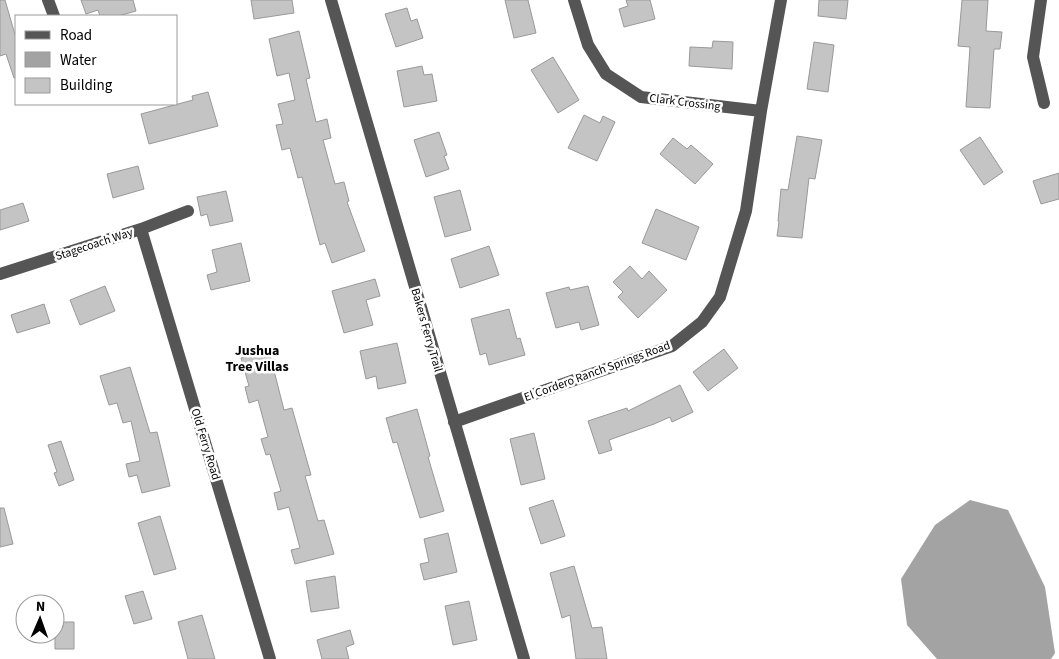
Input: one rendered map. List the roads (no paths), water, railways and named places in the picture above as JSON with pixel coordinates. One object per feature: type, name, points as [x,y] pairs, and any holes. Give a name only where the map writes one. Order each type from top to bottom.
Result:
[{"type":"street","points":[[48,0],[54,15]]},
{"type":"street","name":"Bakers Ferry Trail","points":[[331,0],[524,659]]},
{"type":"street","name":"Clark Crossing","points":[[574,0],[588,45],[606,74],[641,97],[761,111]]},
{"type":"street","name":"El Cordero Ranch Springs Road","points":[[454,422],[672,346],[702,322],[720,297],[746,211],[761,111],[781,0]]},
{"type":"street","points":[[1041,0],[1033,57],[1044,104]]},
{"type":"street","name":"Stagecoach Way","points":[[0,274],[141,229],[188,211]]},
{"type":"street","name":"Old Ferry Road","points":[[141,229],[270,659]]},
{"type":"water","points":[[970,500],[1008,510],[1045,587],[1055,653],[1051,659],[937,659],[907,625],[901,579],[935,525]]},
{"type":"district","name":"Jushua Tree Villas","points":[[257,358]]}]
